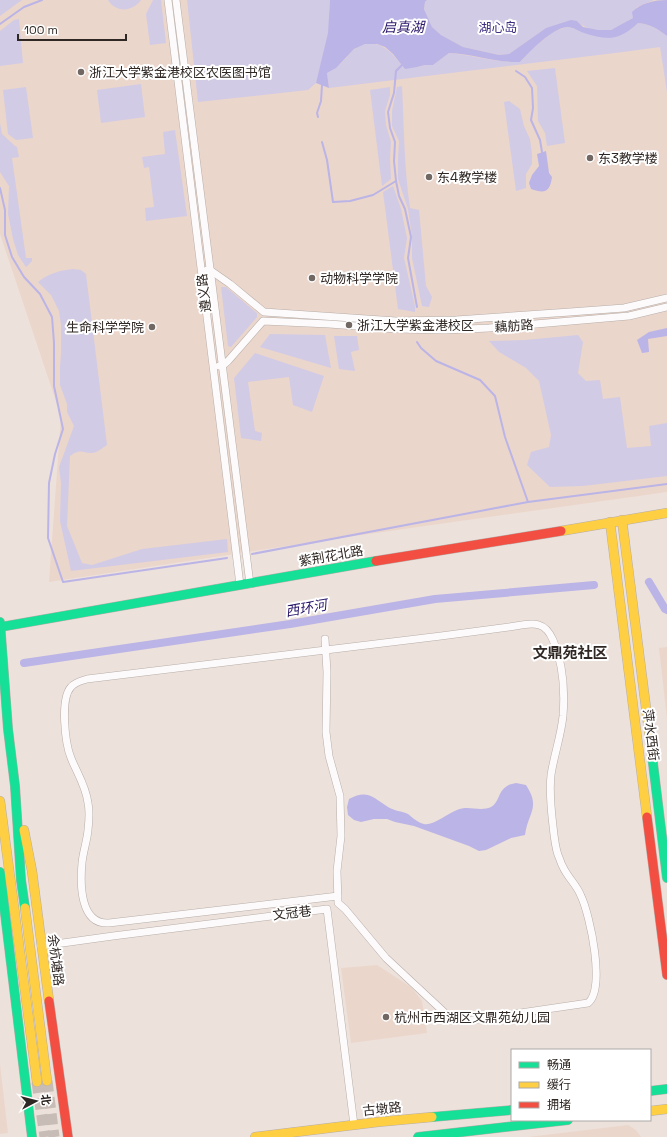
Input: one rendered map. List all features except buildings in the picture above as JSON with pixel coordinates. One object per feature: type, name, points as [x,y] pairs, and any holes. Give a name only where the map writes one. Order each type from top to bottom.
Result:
[{"type":"main road","name":"紫荆花北路","points":[[0,625],[667,513]]},
{"type":"main road","name":"萍水西街","points":[[622,520],[667,878]]},
{"type":"main road","name":"萍水西街","points":[[610,522],[667,975]]},
{"type":"main road","name":"余杭塘路","points":[[0,625],[6,708],[15,786],[21,880],[47,1081]]},
{"type":"main road","name":"余杭塘路","points":[[15,786],[32,871],[68,1137]]},
{"type":"main road","points":[[0,801],[36,1082]]},
{"type":"main road","points":[[0,872],[32,1137]]},
{"type":"main road","points":[[651,1091],[667,1089]]},
{"type":"main road","points":[[651,1111],[667,1109]]},
{"type":"main road","name":"古墩路","points":[[255,1137],[354,1125],[511,1110]]},
{"type":"main road","points":[[418,1137],[559,1121]]},
{"type":"street","name":"遵义路","points":[[168,0],[240,585]]},
{"type":"street","name":"遵义路","points":[[176,0],[250,584]]},
{"type":"street","points":[[201,271],[210,270]]},
{"type":"street","name":"藕舫路","points":[[210,270],[230,284],[264,312],[396,321],[508,318],[624,308],[667,298]]},
{"type":"street","name":"藕舫路","points":[[222,366],[263,321],[397,329],[445,330],[504,327],[629,316],[667,307]]},
{"type":"street","points":[[213,367],[222,366]]},
{"type":"street","points":[[325,639],[326,651],[327,672],[326,732],[329,756],[340,796],[341,836],[337,871],[338,896],[338,903],[345,909],[386,958],[444,1013],[459,1020],[465,1021],[588,1003],[592,1000],[594,994],[594,942],[583,899],[577,886],[563,867],[556,849],[550,801],[551,777],[563,716],[563,680],[557,651],[546,629],[539,625],[531,624],[326,651],[80,681],[71,686],[66,699],[66,740],[71,757],[86,792],[90,816],[82,863],[82,894],[91,918],[102,924],[338,896]]},
{"type":"street","name":"文冠巷","points":[[41,946],[327,908],[354,1125]]},
{"type":"shaded area","name":"浙江大学紫金港校区","points":[[0,0],[667,0],[667,492],[333,539],[49,582],[61,416],[0,234]]},
{"type":"shaded area","points":[[667,647],[667,719],[659,648]]},
{"type":"shaded area","name":"杭州市西湖区文鼎苑幼儿园","points":[[377,965],[411,987],[422,1001],[427,1033],[351,1043],[341,968]]},
{"type":"shaded area","points":[[0,1064],[8,1133],[0,1134]]},
{"type":"shaded area","points":[[628,1125],[636,1130],[641,1137],[528,1137]]},
{"type":"green space","points":[[0,0],[22,0],[0,16]]},
{"type":"green space","points":[[108,0],[141,0],[129,9],[120,9],[111,4]]},
{"type":"green space","points":[[153,0],[161,0],[166,43],[150,45],[146,14]]},
{"type":"green space","points":[[187,0],[330,0],[330,24],[316,83],[308,90],[198,102]]},
{"type":"green space","name":"湖心岛","points":[[427,0],[654,0],[637,7],[633,18],[613,29],[601,31],[592,29],[580,24],[577,21],[546,28],[509,54],[499,55],[463,47],[441,35],[432,27],[424,9],[425,2]]},
{"type":"green space","points":[[19,19],[23,63],[0,66],[0,31],[14,20]]},
{"type":"green space","points":[[638,23],[653,27],[667,36],[667,92],[660,47],[329,88],[327,73],[354,50],[369,43],[382,46],[402,65],[417,67],[433,65],[449,53],[520,62],[532,49],[553,32],[566,27],[575,28],[584,33],[630,30]]},
{"type":"green space","points":[[555,68],[565,143],[547,146],[545,133],[538,121],[537,86],[527,71]]},
{"type":"green space","points":[[141,84],[145,117],[101,123],[97,90]]},
{"type":"green space","points":[[402,86],[406,178],[410,208],[419,210],[426,286],[432,297],[429,307],[422,306],[412,258],[412,236],[408,209],[398,179],[399,141],[392,126],[392,111],[397,87]]},
{"type":"green space","points":[[26,87],[33,138],[16,140],[8,134],[3,90]]},
{"type":"green space","points":[[390,87],[390,95],[385,111],[386,125],[391,142],[391,179],[382,186],[370,90]]},
{"type":"green space","points":[[509,101],[520,109],[524,126],[530,139],[532,155],[532,164],[526,174],[526,188],[516,191],[504,102]]},
{"type":"green space","points":[[0,123],[2,134],[17,147],[19,157],[12,158],[26,258],[32,258],[32,261],[26,267],[18,255],[13,239],[8,214],[9,186],[0,172]]},
{"type":"green space","points":[[175,130],[187,216],[146,221],[145,208],[154,207],[149,167],[144,168],[142,157],[165,154],[163,132]]},
{"type":"green space","points":[[393,186],[401,209],[407,238],[404,258],[415,312],[398,309],[383,192]]},
{"type":"green space","points":[[73,269],[81,270],[86,274],[107,445],[96,452],[89,453],[81,451],[70,456],[67,526],[82,563],[92,565],[142,549],[227,539],[228,552],[71,571],[60,521],[61,483],[59,467],[74,426],[67,412],[67,404],[60,385],[61,325],[59,311],[51,295],[38,282],[46,276],[54,273]]},
{"type":"green space","points":[[221,287],[226,287],[257,313],[257,317],[231,347],[228,346]]},
{"type":"green space","points":[[270,334],[325,335],[331,368],[260,347]]},
{"type":"green space","points":[[578,335],[583,342],[578,373],[586,381],[600,380],[603,399],[620,397],[627,448],[651,446],[649,426],[667,423],[667,476],[583,486],[550,487],[527,465],[531,452],[549,447],[551,435],[539,381],[526,368],[499,352],[489,341],[525,340]]},
{"type":"green space","points":[[334,336],[357,336],[359,350],[351,352],[355,371],[339,369]]},
{"type":"green space","points":[[255,353],[324,376],[312,412],[293,405],[289,377],[248,382],[255,431],[262,433],[261,441],[241,438],[234,378]]},
{"type":"water","name":"启真湖","points":[[330,0],[427,0],[425,2],[424,9],[432,27],[441,35],[463,47],[499,55],[509,54],[546,28],[571,20],[577,21],[583,27],[598,30],[611,30],[633,18],[632,12],[639,6],[667,0],[667,36],[654,27],[638,23],[619,36],[607,38],[592,36],[567,27],[555,31],[536,46],[520,62],[449,53],[433,65],[405,69],[393,54],[385,47],[377,44],[365,44],[354,49],[336,68],[327,73],[329,88],[316,83],[328,33]]},
{"type":"water","points":[[546,151],[549,173],[552,177],[550,186],[548,189],[543,191],[531,189],[529,183],[532,175],[539,166],[537,154]]},
{"type":"water","points":[[667,328],[667,336],[648,339],[649,352],[642,353],[637,340],[649,332]]},
{"type":"water","points":[[516,783],[526,785],[533,799],[532,810],[525,835],[511,838],[486,850],[479,851],[414,826],[387,819],[374,819],[361,822],[354,820],[348,815],[347,807],[349,799],[356,796],[366,795],[390,808],[408,814],[419,822],[428,824],[461,809],[483,809],[491,807],[496,803],[504,788]]},
{"type":"waterway","points":[[0,24],[24,7],[42,0]]},
{"type":"waterway","points":[[402,65],[396,71],[394,93],[388,112],[390,128],[395,142],[394,161],[396,181],[399,196],[405,209],[411,237],[408,258],[417,307]]},
{"type":"waterway","points":[[516,71],[525,77],[532,88],[533,108],[531,120],[540,140],[542,152]]},
{"type":"waterway","points":[[318,117],[317,113],[321,101],[322,85]]},
{"type":"waterway","points":[[322,142],[327,160],[333,202],[350,201],[373,195],[396,181]]},
{"type":"waterway","points":[[0,188],[5,210],[5,235],[12,257],[24,277],[40,294],[52,317],[54,343],[54,386],[63,429],[55,454],[49,483],[48,538],[63,582],[227,558]]},
{"type":"waterway","points":[[417,342],[421,348],[436,361],[480,380],[495,396],[505,437],[528,502]]},
{"type":"waterway","points":[[252,554],[528,502],[667,484]]},
{"type":"waterway","name":"西环河","points":[[649,582],[667,610]]},
{"type":"waterway","name":"西环河","points":[[24,663],[290,624],[435,599],[594,585]]},
{"type":"tunnel","points":[[47,1081],[54,1137]]},
{"type":"tunnel","points":[[37,1082],[45,1137]]},
{"type":"traffic: fast","points":[[0,627],[376,561]]},
{"type":"traffic: fast","points":[[0,622],[8,729],[15,786],[21,880],[25,908]]},
{"type":"traffic: fast","points":[[651,747],[667,878]]},
{"type":"traffic: fast","points":[[0,872],[32,1137]]},
{"type":"traffic: fast","points":[[651,1091],[667,1089]]},
{"type":"traffic: fast","points":[[432,1117],[511,1110]]},
{"type":"traffic: fast","points":[[418,1137],[559,1121]]},
{"type":"traffic: slow","points":[[561,531],[667,513]]},
{"type":"traffic: slow","points":[[622,520],[651,747]]},
{"type":"traffic: slow","points":[[610,522],[647,817]]},
{"type":"traffic: slow","points":[[0,801],[37,1082]]},
{"type":"traffic: slow","points":[[24,830],[32,871],[49,1001]]},
{"type":"traffic: slow","points":[[25,908],[47,1081]]},
{"type":"traffic: slow","points":[[651,1111],[667,1109]]},
{"type":"traffic: slow","points":[[255,1137],[432,1117]]},
{"type":"traffic: jam","points":[[376,561],[561,531]]},
{"type":"traffic: jam","points":[[647,817],[667,975]]},
{"type":"traffic: jam","points":[[49,1001],[68,1137]]},
{"type":"place","name":"浙江大学紫金港校区农医图书馆","points":[[81,72]]},
{"type":"place","name":"东3教学楼","points":[[590,158]]},
{"type":"place","name":"东4教学楼","points":[[429,177]]},
{"type":"place","name":"动物科学学院","points":[[312,278]]},
{"type":"place","name":"浙江大学紫金港校区","points":[[349,325]]},
{"type":"place","name":"生命科学学院","points":[[152,327]]},
{"type":"place","name":"杭州市西湖区文鼎苑幼儿园","points":[[386,1017]]},
{"type":"district","name":"文鼎苑社区","points":[[570,652]]}]
